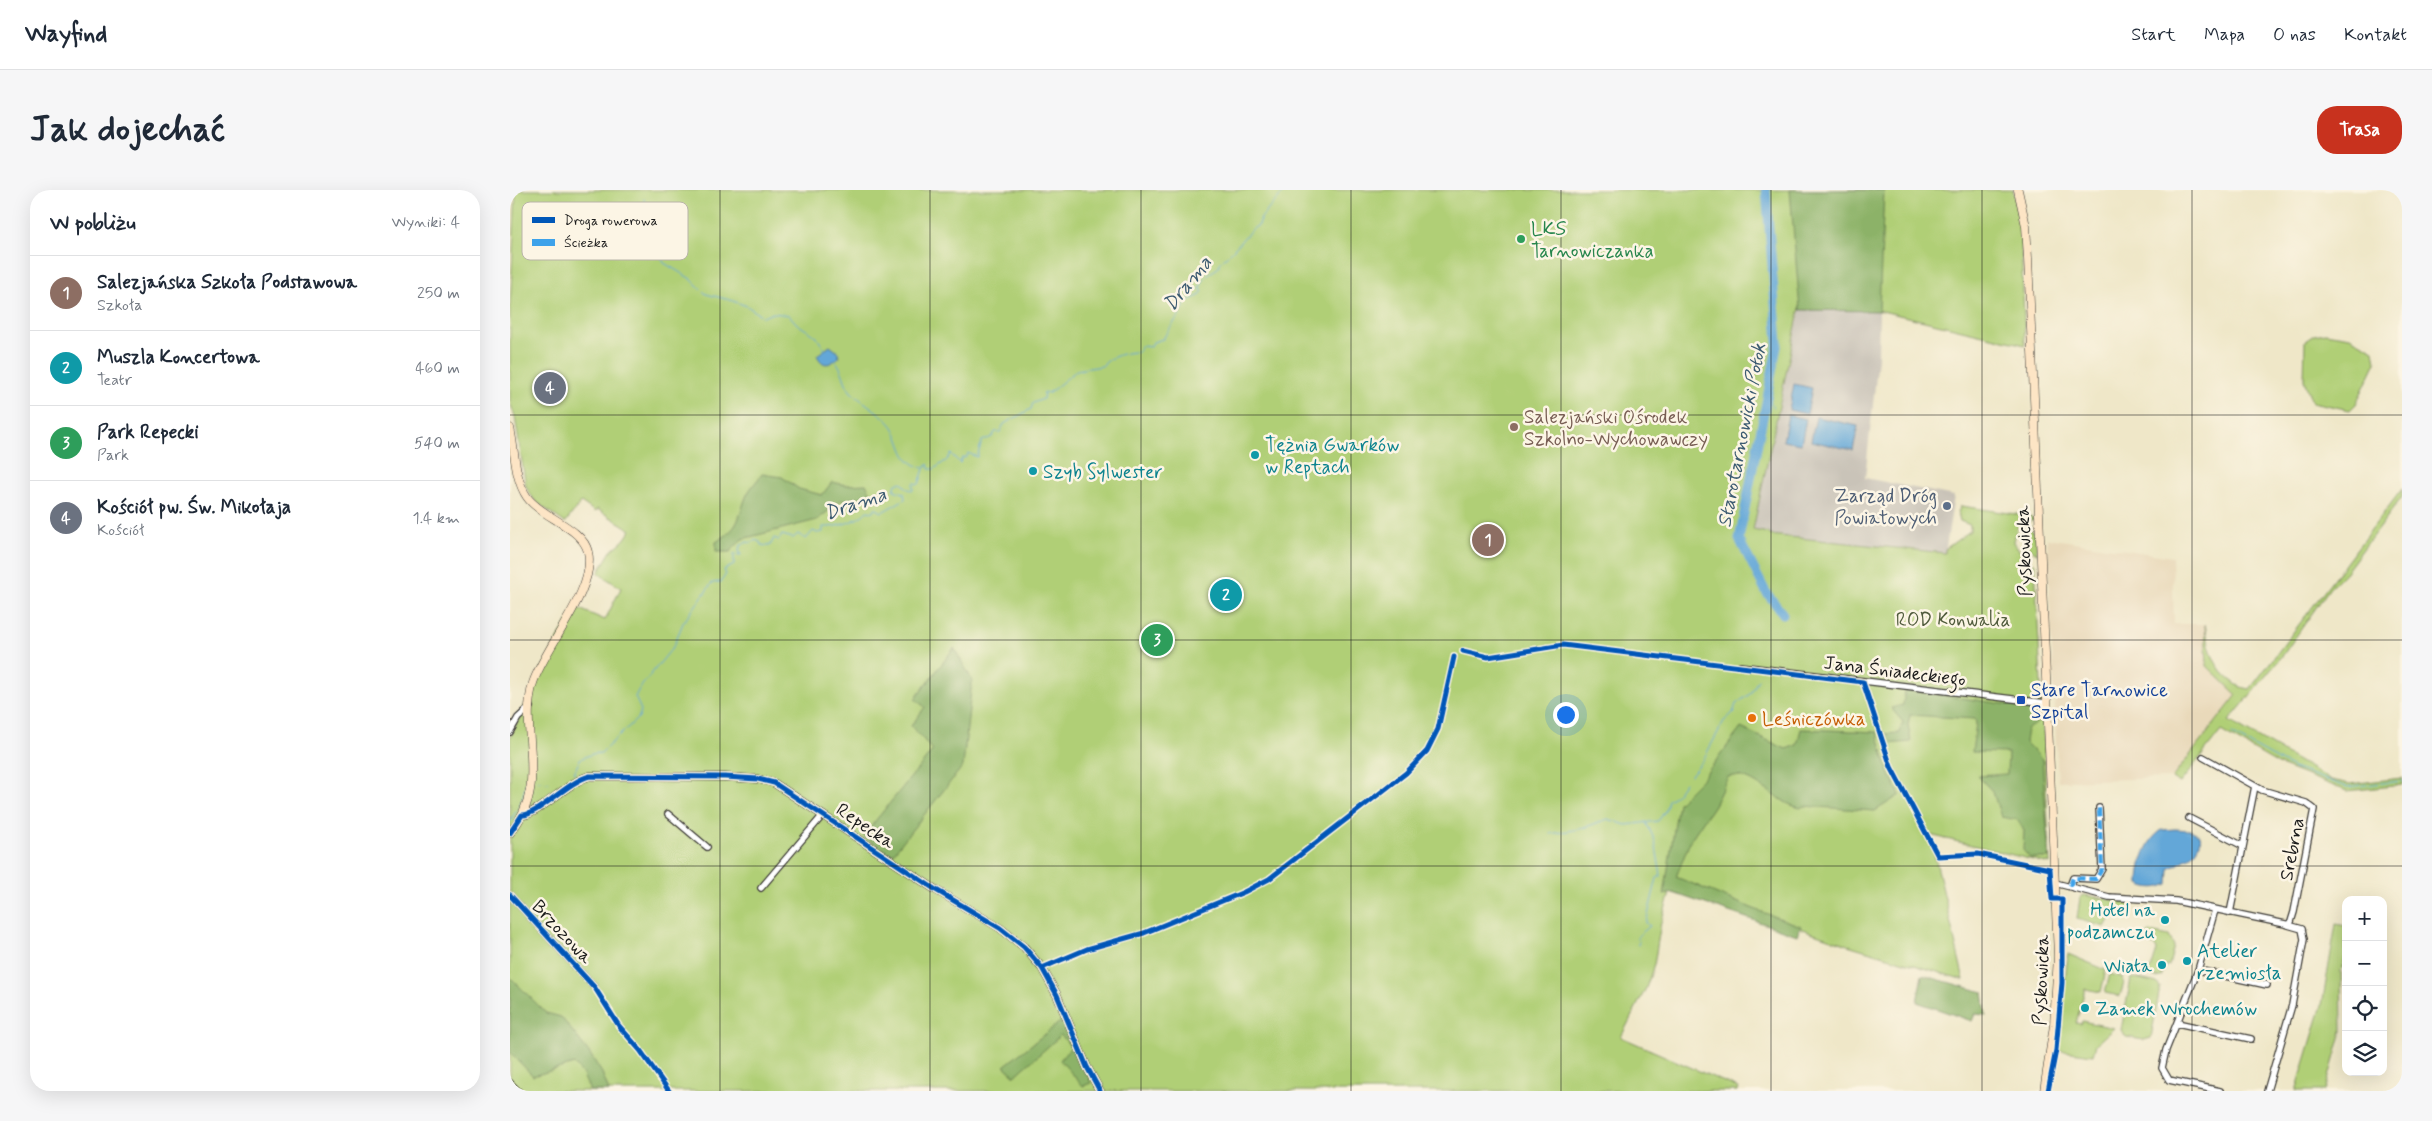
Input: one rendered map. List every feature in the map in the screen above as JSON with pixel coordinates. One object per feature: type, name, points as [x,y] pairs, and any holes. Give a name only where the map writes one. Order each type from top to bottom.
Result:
[{"type":"street","name":"Pyskowicka","points":[[2018,190],[2026,226],[2028,258],[2058,980],[2053,1033],[2044,1091]]},
{"type":"street","points":[[510,428],[519,479],[527,497],[537,508],[582,540],[589,555],[589,566],[582,587],[534,682],[530,707],[531,776],[522,815],[510,833]]},
{"type":"street","name":"Jana Śniadeckiego","points":[[1740,666],[2046,703]]},
{"type":"street","points":[[510,732],[518,718],[530,707]]},
{"type":"street","name":"Srebrna","points":[[2203,757],[2255,786],[2306,803],[2314,809],[2294,912],[2291,923],[2288,925]]},
{"type":"street","name":"Repecka","points":[[522,815],[532,813],[580,779],[599,776],[758,780],[780,786],[936,890],[1000,928],[1024,947],[1042,968],[1057,995],[1087,1066],[1100,1091]]},
{"type":"street","points":[[2230,913],[2255,786]]},
{"type":"street","points":[[2070,886],[2073,878],[2096,878],[2102,869],[2099,808]]},
{"type":"street","points":[[668,814],[707,847]]},
{"type":"street","points":[[761,888],[823,815]]},
{"type":"street","points":[[2189,818],[2243,846]]},
{"type":"street","points":[[2055,883],[2109,897],[2163,900],[2302,929],[2304,940],[2292,1005],[2267,1091]]},
{"type":"street","name":"Brzozowa","points":[[510,895],[595,988]]},
{"type":"street","points":[[2215,910],[2198,970],[2162,1063],[2164,1075],[2169,1080],[2220,1091]]},
{"type":"street","points":[[2198,970],[2267,985]]},
{"type":"street","points":[[2177,1023],[2251,1039]]},
{"type":"street","points":[[510,1083],[518,1091]]},
{"type":"shaded area","points":[[1800,310],[1879,311],[1878,358],[1865,478],[1954,496],[1945,553],[1752,533]]},
{"type":"shaded area","points":[[2047,538],[2172,557],[2174,624],[2205,624],[2207,666],[2237,695],[2172,778],[2058,781]]},
{"type":"green space","name":"ROD Konwalia","points":[[516,190],[2013,190],[2024,240],[2021,239],[2025,345],[1878,310],[1800,307],[1753,530],[1770,535],[1945,553],[1945,549],[1970,531],[1970,525],[1960,521],[1958,512],[1961,506],[2029,516],[2035,520],[2019,525],[2014,542],[2023,556],[2035,564],[2050,864],[1930,835],[1964,980],[1851,946],[1673,884],[1661,922],[1654,965],[1646,988],[1621,1037],[1738,1088],[1737,1091],[510,1091],[510,738],[539,674],[575,607],[605,620],[621,588],[598,573],[611,551],[624,540],[631,530],[597,509],[595,512],[581,502],[565,523],[535,501],[526,487],[515,417],[510,402],[510,310]]},
{"type":"green space","points":[[1790,190],[1884,190],[1879,311],[1800,310]]},
{"type":"green space","points":[[2325,333],[2350,337],[2374,350],[2376,362],[2356,404],[2350,410],[2312,402],[2304,380],[2305,341],[2314,335]]},
{"type":"green space","points":[[762,474],[782,477],[799,489],[822,495],[832,482],[846,485],[866,484],[872,495],[841,501],[817,520],[742,539],[730,552],[716,552],[716,542],[730,532],[737,523],[747,494]]},
{"type":"green space","points":[[2402,489],[2402,497],[2345,573],[2329,589],[2283,655],[2229,721],[2331,780],[2350,784],[2402,778],[2402,785],[2347,791],[2280,765],[2221,731],[2180,783],[2172,778],[2237,695],[2207,666],[2205,624],[2212,656],[2220,669],[2236,684],[2250,689]]},
{"type":"green space","points":[[2028,528],[2036,533],[2037,554],[2022,540],[2024,530]]},
{"type":"green space","points":[[954,648],[972,680],[963,766],[892,855],[863,836],[933,750],[911,726],[925,707],[915,699]]},
{"type":"green space","points":[[1905,690],[2032,708],[2040,712],[2042,720],[2027,729],[2025,742],[2042,759],[2049,858],[2030,858],[2023,850],[2024,831],[2018,820],[2001,817],[1993,792],[1978,776],[2007,774],[2008,753],[1972,752],[1975,719],[1910,715],[1908,724],[1911,742],[1886,744],[1883,734],[1900,733],[1903,722],[1891,708],[1903,705]]},
{"type":"green space","points":[[1741,728],[1786,749],[1797,745],[1801,729],[1877,732],[1888,771],[1900,795],[1875,811],[1804,806],[1800,808],[1786,803],[1756,783],[1742,777],[1728,777],[1714,805],[1691,839],[1676,877],[1801,926],[1797,935],[1673,893],[1664,895],[1678,803],[1702,779]]},
{"type":"green space","points":[[2084,895],[2130,903],[2132,913],[2130,915],[2123,913],[2110,918],[2105,927],[2077,919],[2080,898]]},
{"type":"green space","points":[[2336,924],[2342,925],[2342,1031],[2325,1091],[2296,1091],[2322,1005]]},
{"type":"green space","points":[[2150,932],[2169,936],[2174,946],[2169,966],[2166,965],[2161,977],[2156,978],[2131,971],[2132,967],[2146,971],[2151,969],[2157,950],[2155,946],[2144,943],[2147,934]]},
{"type":"green space","points":[[2068,954],[2106,970],[2101,992],[2085,989],[2076,1023],[2081,1024],[2082,1021],[2114,1028],[2096,1044],[2093,1055],[2057,1050]]},
{"type":"green space","points":[[2110,974],[2122,977],[2124,983],[2120,996],[2105,993]]},
{"type":"green space","points":[[1922,975],[1983,992],[1986,1015],[1975,1014],[1972,1021],[1917,1002]]},
{"type":"green space","points":[[510,977],[546,1013],[561,1017],[588,1051],[602,1073],[609,1091],[590,1091],[582,1073],[574,1064],[533,1076],[510,1052]]},
{"type":"green space","points":[[2135,978],[2157,983],[2160,987],[2151,1038],[2144,1040],[2126,1037],[2121,1030],[2131,979]]},
{"type":"green space","points":[[1064,1019],[1091,1083],[1083,1086],[1060,1060],[1071,1047],[1061,1035],[1015,1076],[1004,1066]]},
{"type":"water","points":[[830,346],[838,352],[839,357],[827,364],[822,362],[817,355]]},
{"type":"water","points":[[1794,384],[1812,388],[1807,414],[1789,410]]},
{"type":"water","points":[[1788,415],[1806,419],[1801,444],[1783,441]]},
{"type":"water","points":[[1816,417],[1858,426],[1853,450],[1811,441]]},
{"type":"water","points":[[2162,830],[2190,830],[2200,835],[2199,847],[2185,860],[2169,869],[2168,884],[2154,888],[2139,884],[2142,861],[2151,840]]},
{"type":"waterway","name":"Drama","points":[[1230,253],[1247,234],[1259,225],[1261,218],[1285,190]]},
{"type":"waterway","name":"Starotarnowicki Potok","points":[[1766,190],[1778,342],[1739,539],[1766,592],[1783,614]]},
{"type":"waterway","name":"Drama","points":[[574,773],[580,759],[592,754],[601,753],[639,717],[641,710],[635,697],[639,689],[673,647],[683,623],[712,583],[721,582],[726,574],[724,570],[734,565],[734,554],[741,555],[739,551],[740,546],[747,542],[752,543],[755,540],[760,542],[761,545],[770,546],[774,538],[779,540],[782,535],[793,538],[798,534],[806,539],[813,531],[817,533],[823,532],[823,527],[846,523],[858,518],[867,511],[873,512],[875,508],[882,512],[905,499],[904,493],[894,490],[896,484],[901,482],[908,489],[913,490],[913,483],[919,484],[924,469],[928,464],[929,469],[934,469],[947,460],[951,454],[960,463],[962,458],[967,457],[968,453],[977,457],[982,441],[992,437],[995,432],[1000,432],[1004,424],[1031,409],[1033,403],[1043,399],[1044,392],[1049,393],[1077,370],[1102,366],[1114,357],[1138,352],[1141,346],[1151,347],[1153,342],[1163,339],[1186,301],[1199,296],[1203,291],[1200,289],[1204,279],[1218,268],[1221,261],[1228,255]]},
{"type":"waterway","points":[[662,260],[664,263],[691,279],[706,294],[747,306],[763,317],[773,313],[789,315],[797,324],[816,336],[825,350]]},
{"type":"waterway","points":[[835,360],[851,392],[889,422],[897,434],[906,457],[923,468]]},
{"type":"waterway","points":[[1767,398],[1774,407]]},
{"type":"waterway","points":[[1691,775],[1703,760],[1724,721],[1733,713],[1736,704],[1750,694],[1758,680]]},
{"type":"waterway","points":[[2232,734],[2293,768],[2347,787],[2402,781]]},
{"type":"waterway","name":"Drama","points":[[510,822],[522,800],[527,780]]},
{"type":"waterway","name":"Drama","points":[[538,781],[549,782]]},
{"type":"waterway","points":[[1550,834],[1580,829],[1608,819],[1626,825],[1658,821],[1665,811],[1668,800],[1675,796],[1685,782]]},
{"type":"waterway","points":[[1638,939],[1638,936],[1650,926],[1646,923],[1657,878],[1661,876],[1655,841],[1646,822]]},
{"type":"waterway","points":[[1638,945],[1639,941]]},
{"type":"marked path","points":[[2070,886],[2073,878],[2096,879],[2102,869],[2099,808]]},
{"type":"cycle path","points":[[1463,651],[1488,657],[1563,645],[1863,682],[1891,767],[1938,856],[1978,854],[2050,869],[2052,899],[2062,899],[2062,983],[2056,1050],[2048,1091]]},
{"type":"cycle path","points":[[1042,968],[1087,949],[1144,933],[1244,892],[1269,879],[1406,773],[1427,751],[1438,729],[1454,657]]},
{"type":"cycle path","points":[[510,833],[522,815],[536,810],[572,784],[590,776],[725,777],[758,779],[774,783],[936,890],[1000,928],[1024,947],[1042,968],[1057,995],[1087,1067],[1100,1091]]},
{"type":"cycle path","points":[[510,895],[595,988],[619,1026],[640,1050],[669,1091]]},
{"type":"place","name":"LKS Tarnowiczanka","points":[[1521,239]]},
{"type":"place","name":"Kościół pw. Św. Mikołaja","points":[[550,388]]},
{"type":"place","name":"Salezjański Ośrodek Szkolno-Wychowawczy","points":[[1514,427]]},
{"type":"place","name":"Tężnia Gwarków w Reptach","points":[[1255,455]]},
{"type":"place","name":"Szyb Sylwester","points":[[1033,471]]},
{"type":"place","name":"Zarząd Dróg Powiatowych","points":[[1947,506]]},
{"type":"place","name":"Salezjańska Szkoła Podstawowa","points":[[1488,540]]},
{"type":"place","name":"Muszla Koncertowa","points":[[1226,595]]},
{"type":"place","name":"Park Repecki","points":[[1157,640]]},
{"type":"place","name":"Stare Tarnowice Szpital","points":[[2021,700]]},
{"type":"place","name":"Leśniczówka","points":[[1752,718]]},
{"type":"place","name":"Hotel na podzamczu","points":[[2165,920]]},
{"type":"place","name":"Atelier rzemiosła","points":[[2187,961]]},
{"type":"place","name":"Wiata","points":[[2162,965]]},
{"type":"place","name":"Zamek Wrochemów","points":[[2085,1008]]}]
